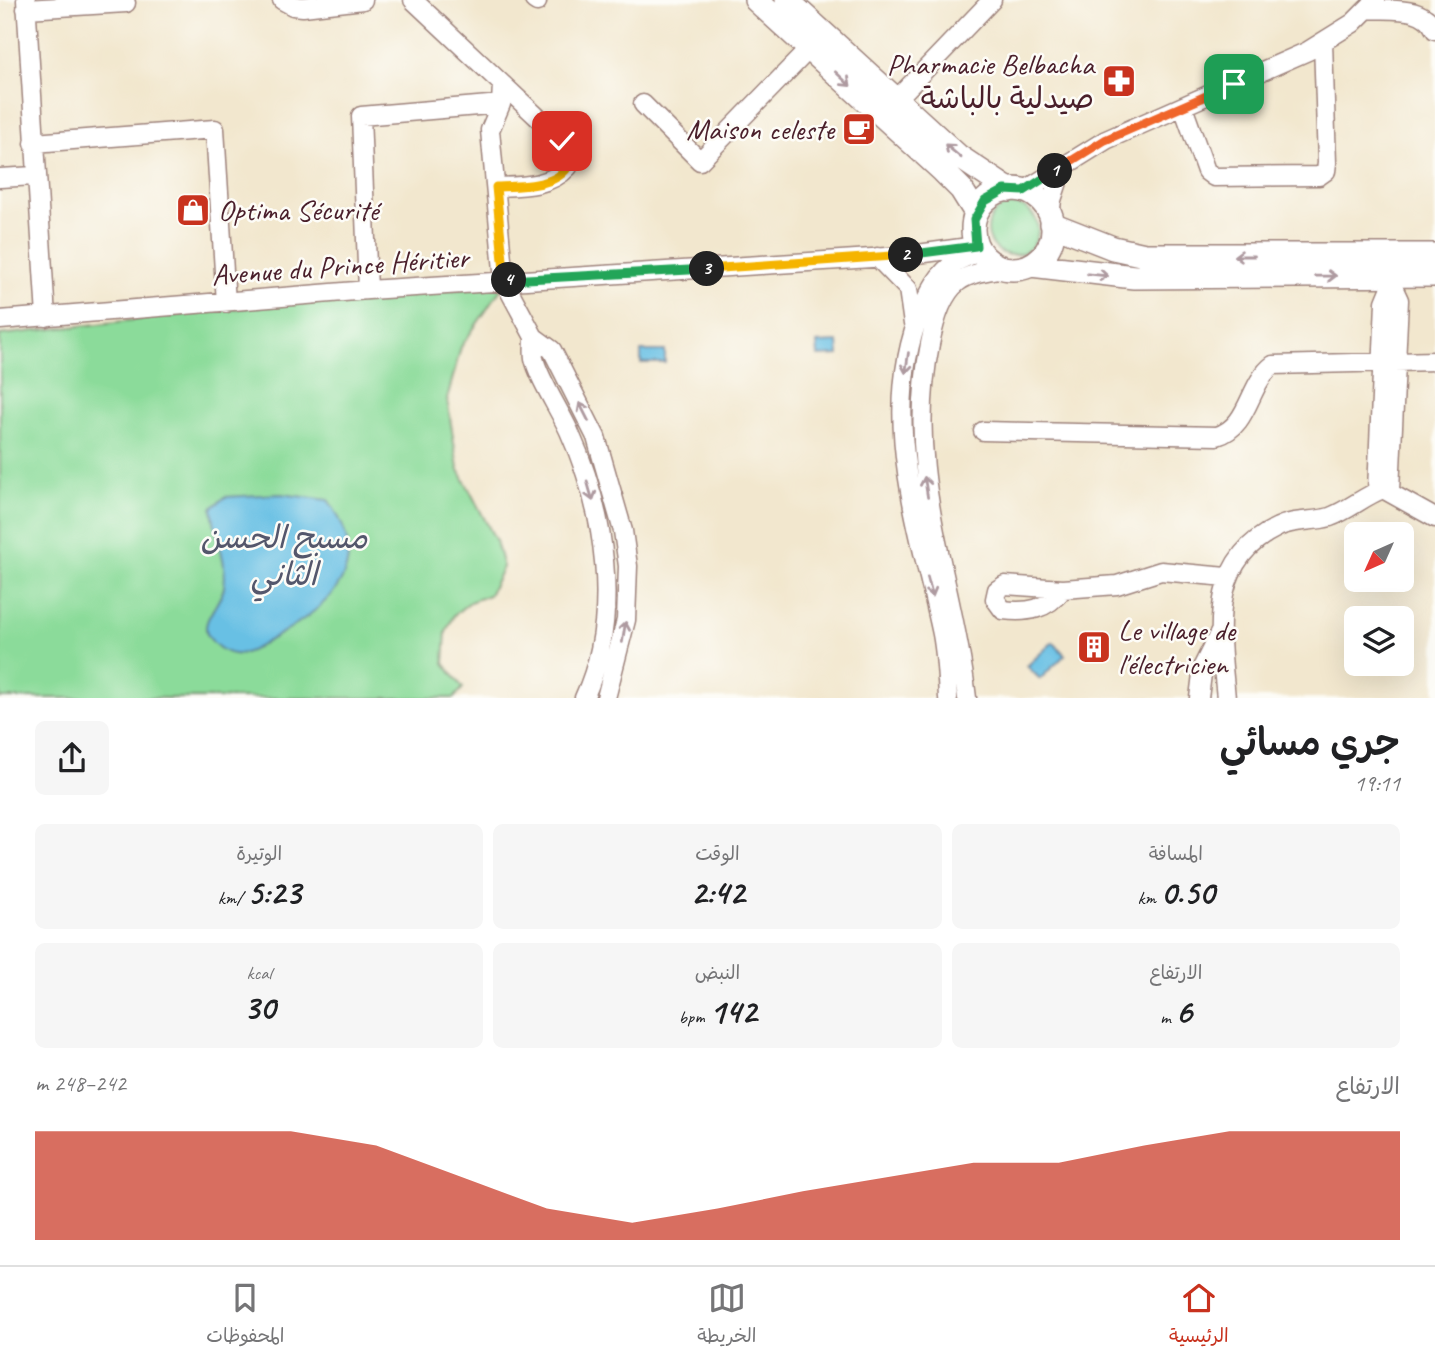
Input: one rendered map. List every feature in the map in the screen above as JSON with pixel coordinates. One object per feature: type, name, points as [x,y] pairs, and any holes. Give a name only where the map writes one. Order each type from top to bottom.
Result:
[{"type":"main road","points":[[756,0],[943,171],[976,213]]},
{"type":"main road","points":[[787,0],[958,156],[1040,201],[1051,220],[1049,246],[1031,265]]},
{"type":"main road","points":[[1017,190],[988,198],[976,213],[973,228],[978,249],[992,263],[1004,268],[1031,265],[1135,277],[1391,272],[1435,255]]},
{"type":"main road","points":[[1051,220],[1112,248],[1145,255],[1435,275]]},
{"type":"street","points":[[282,0],[293,6],[303,7],[363,0]]},
{"type":"street","points":[[413,0],[571,153],[568,167],[549,180],[526,186],[496,187]]},
{"type":"street","points":[[896,100],[992,0]]},
{"type":"street","points":[[46,317],[26,4],[126,3]]},
{"type":"street","points":[[1017,190],[1063,167],[1105,140],[1323,42],[1372,5],[1415,12],[1431,21],[1435,30]]},
{"type":"street","points":[[1182,107],[1206,171],[1214,177],[1319,176],[1327,163],[1323,42]]},
{"type":"street","points":[[643,104],[700,162],[809,49]]},
{"type":"street","points":[[502,84],[501,104],[490,130],[505,281],[534,337],[552,350],[596,437],[616,498],[628,566],[623,639],[606,698]]},
{"type":"street","points":[[368,290],[360,116],[501,104]]},
{"type":"street","points":[[34,143],[215,129],[226,303]]},
{"type":"street","points":[[1051,220],[1052,200],[1063,167]]},
{"type":"street","points":[[0,178],[35,176]]},
{"type":"street","points":[[913,328],[939,277],[957,261],[978,249]]},
{"type":"street","name":"Avenue du Prince Héritier","points":[[0,320],[368,290],[978,249]]},
{"type":"street","points":[[877,257],[908,289],[913,309],[913,328],[904,385],[904,453],[917,536],[942,637],[948,698]]},
{"type":"street","points":[[967,698],[923,466],[922,394],[932,330],[948,293],[960,279],[971,274],[1004,268]]},
{"type":"street","points":[[1383,491],[1390,361],[1385,302],[1391,272]]},
{"type":"street","points":[[534,337],[534,358],[574,443],[594,507],[604,559],[605,590],[600,641],[584,698]]},
{"type":"street","points":[[983,431],[1217,436],[1238,423],[1257,382],[1273,365],[1435,361]]},
{"type":"street","points":[[574,443],[596,437]]},
{"type":"street","points":[[1383,491],[1435,518]]},
{"type":"street","points":[[1226,698],[1220,632],[1226,577],[1246,552],[1278,527],[1331,516],[1383,491]]},
{"type":"street","points":[[1063,589],[1117,585],[1161,571],[1226,577]]},
{"type":"street","points":[[1199,698],[1203,666],[1220,632]]},
{"type":"green space","points":[[1013,205],[1030,213],[1038,230],[1030,247],[1013,255],[996,247],[988,230],[996,213]]},
{"type":"green space","points":[[503,286],[461,347],[447,399],[458,468],[496,541],[503,567],[489,595],[470,602],[454,615],[446,632],[444,663],[463,688],[454,698],[0,698],[0,335],[323,299]]},
{"type":"water","points":[[838,342],[839,355],[818,356],[817,343]]},
{"type":"water","points":[[641,351],[665,351],[665,363],[641,363]]},
{"type":"water","name":"مسبح الحسن الثاني","points":[[281,494],[328,500],[342,524],[348,545],[347,564],[341,581],[314,612],[255,649],[239,654],[230,653],[216,645],[206,630],[206,624],[222,593],[225,577],[212,508],[225,497]]},
{"type":"water","points":[[1053,642],[1065,655],[1040,679],[1027,666]]},
{"type":"place","name":"Pharmacie Belbacha صيدلية بالباشة","points":[[1119,81]]},
{"type":"place","name":"Maison celeste","points":[[859,129]]},
{"type":"place","name":"Optima Sécurité","points":[[193,210]]},
{"type":"place","name":"Le village de l'électricien","points":[[1094,647]]},
{"type":"route","points":[[562,141],[572,159],[564,172],[540,183],[496,187],[505,281],[903,256],[976,246],[973,228],[976,213],[994,194],[1005,190],[1024,191],[1105,140],[1234,84]]}]
